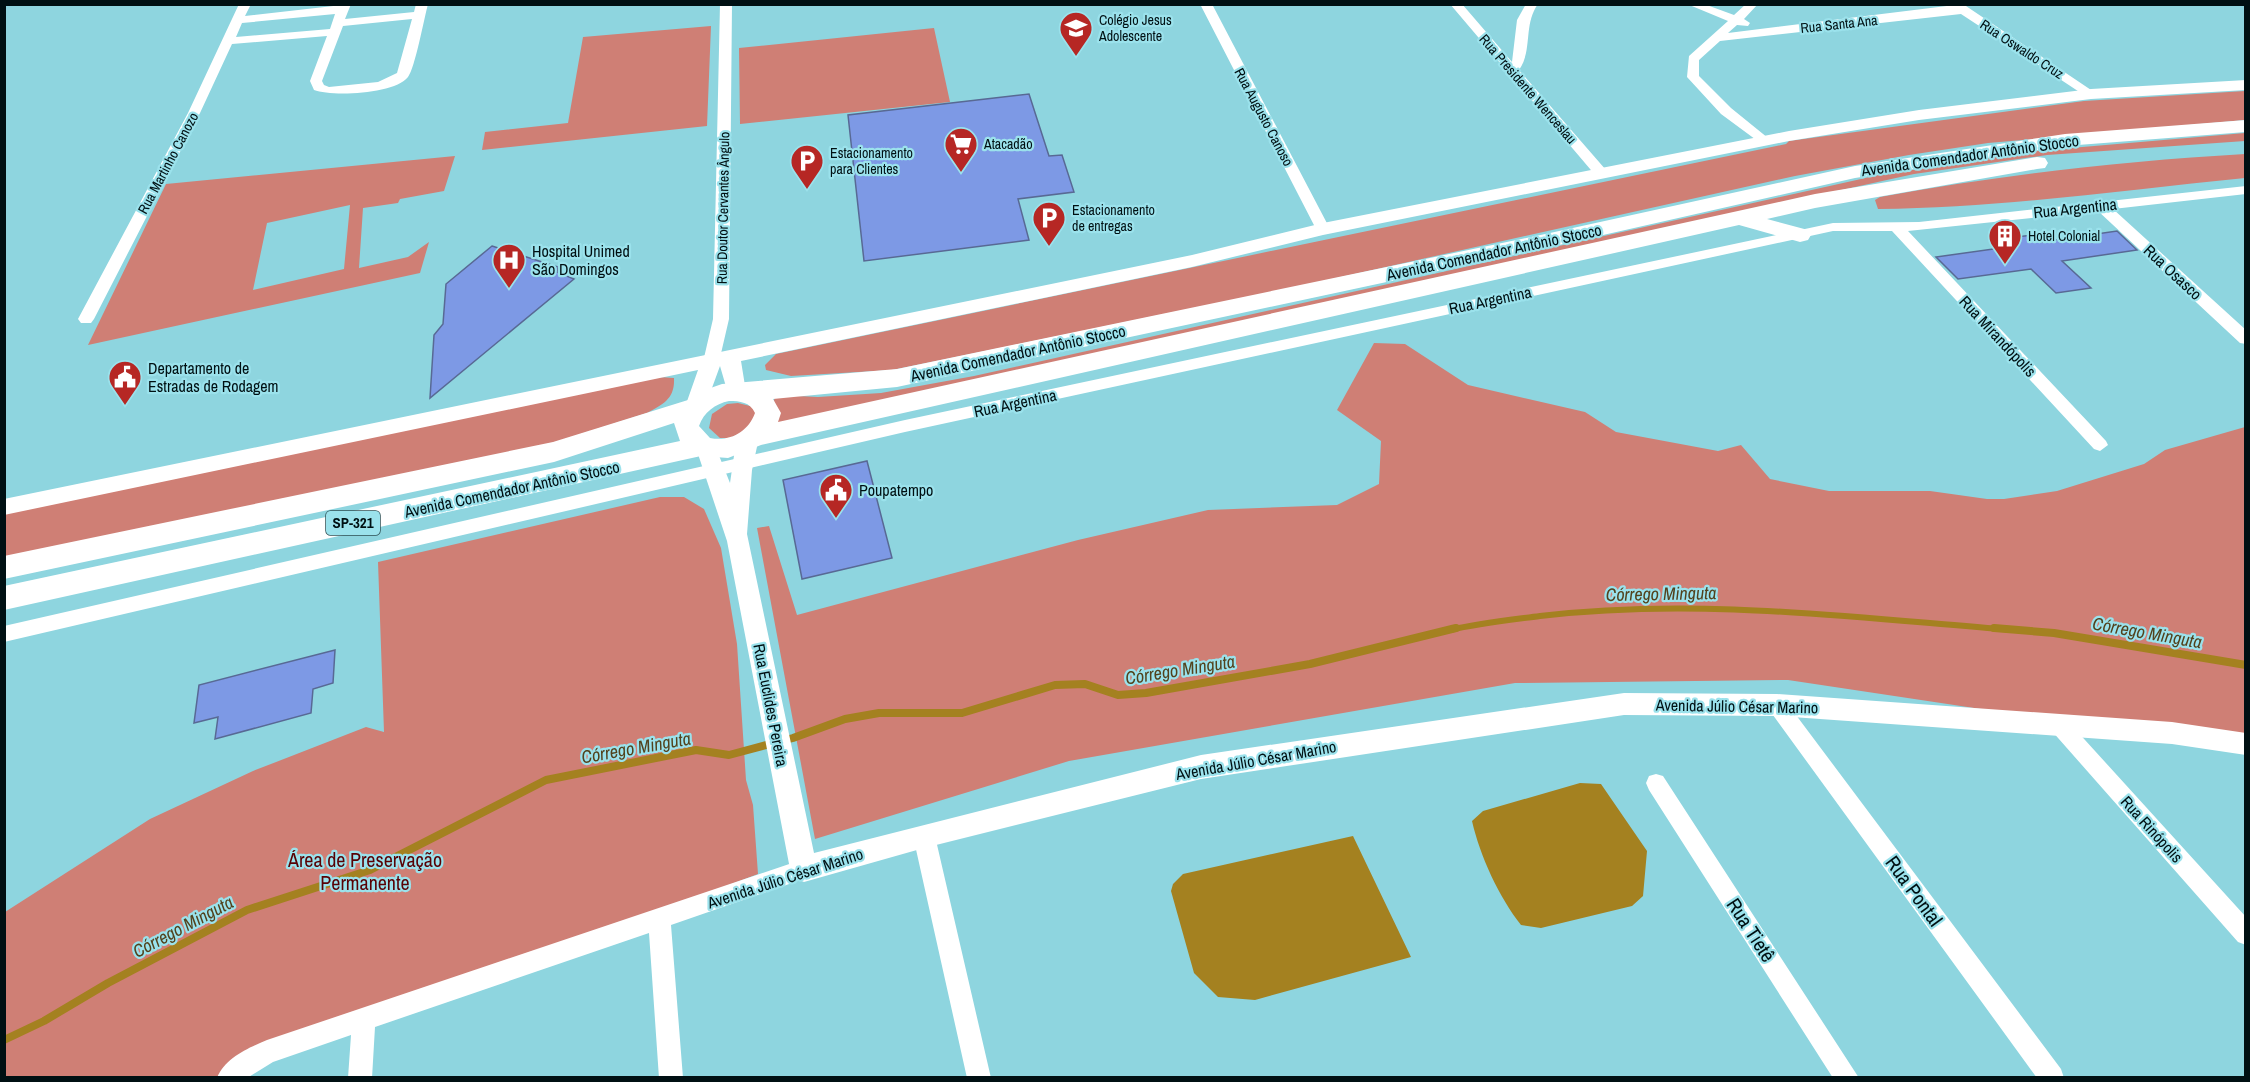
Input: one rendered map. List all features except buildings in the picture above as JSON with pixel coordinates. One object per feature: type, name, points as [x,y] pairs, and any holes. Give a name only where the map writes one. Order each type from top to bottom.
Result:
[{"type":"main road","name":"Avenida Comendador Antônio Stocco","points":[[740,392],[897,378],[1538,243],[1855,172],[1967,153],[2065,140],[2246,126]]},
{"type":"main road","name":"Avenida Comendador Antônio Stocco","points":[[748,447],[1856,193],[2069,158],[2143,150],[2246,146]]},
{"type":"main road","points":[[1743,219],[1800,235]]},
{"type":"main road","points":[[740,392],[761,400],[768,413],[763,429],[748,447],[727,448],[707,455],[690,438],[686,426],[695,407],[715,395],[740,392]]},
{"type":"main road","name":"Avenida Comendador Antônio Stocco","points":[[4,568],[554,452],[695,407]]},
{"type":"main road","name":"Avenida Comendador Antônio Stocco","points":[[4,598],[707,455]]},
{"type":"street","name":"Rua Martinho Canozo","points":[[86,319],[194,113],[245,4]]},
{"type":"street","name":"Rua Doutor Cervantes Ângulo","points":[[695,407],[720,360],[726,4]]},
{"type":"street","name":"Rua Augusto Canoso","points":[[1206,4],[1323,229]]},
{"type":"street","name":"Rua Presidente Wenceslau","points":[[1455,4],[1601,173]]},
{"type":"street","points":[[1512,71],[1519,64],[1520,27],[1527,10],[1533,4]]},
{"type":"street","points":[[1692,4],[1758,29],[1776,31]]},
{"type":"street","points":[[1753,4],[1738,20],[1692,59],[1693,77],[1726,111],[1763,141]]},
{"type":"street","name":"Rua Santa Ana","points":[[1715,38],[1959,7]]},
{"type":"street","name":"Rua Oswaldo Cruz","points":[[1959,7],[2091,94]]},
{"type":"street","points":[[228,41],[299,35],[336,28],[421,10],[403,75],[393,82],[378,86],[328,91],[318,87],[316,81],[336,28],[344,8],[238,20]]},
{"type":"street","points":[[299,35],[309,13]]},
{"type":"street","points":[[4,507],[1192,261],[1323,229],[1763,141],[1919,115],[2091,94],[2246,85]]},
{"type":"street","name":"Rua Argentina","points":[[748,447],[1476,302],[1833,227],[1896,226],[2246,190]]},
{"type":"street","name":"Rua Osasco","points":[[2100,205],[2246,339]]},
{"type":"street","name":"Rua Mirandópolis","points":[[1896,226],[2100,445]]},
{"type":"street","points":[[720,360],[740,392]]},
{"type":"street","name":"Rua Euclides Pereira","points":[[738,541],[748,447]]},
{"type":"street","points":[[4,634],[707,455]]},
{"type":"street","name":"Rua Euclides Pereira","points":[[707,455],[738,541],[804,868]]},
{"type":"street","name":"Avenida Júlio César Marino","points":[[229,1077],[240,1067],[267,1052],[659,920],[804,868],[1201,767],[1624,704],[1777,705],[2172,733],[2246,744]]},
{"type":"street","name":"Rua Pontal","points":[[1777,705],[2052,1077]]},
{"type":"street","name":"Rua Rinópolis","points":[[2058,724],[2246,934]]},
{"type":"street","name":"Rua Tietê","points":[[1656,783],[1847,1077]]},
{"type":"street","points":[[924,836],[979,1077]]},
{"type":"street","points":[[659,920],[671,1077]]},
{"type":"street","points":[[360,1077],[364,1020]]},
{"type":"green space","points":[[711,26],[707,126],[482,150],[485,132],[568,123],[583,37]]},
{"type":"green space","points":[[934,28],[950,102],[740,124],[739,48]]},
{"type":"green space","points":[[2245,91],[2245,120],[1988,143],[1795,176],[1287,289],[892,370],[791,376],[766,370],[765,365],[776,354],[1786,144],[1789,141],[2084,101]]},
{"type":"green space","points":[[2245,133],[2245,141],[2047,155],[1914,174],[776,426],[774,400],[776,395],[818,397],[881,393],[974,376],[1879,175],[2036,151]]},
{"type":"green space","points":[[2245,154],[2245,178],[2062,198],[1924,208],[1878,209],[1875,200],[1880,197],[1925,189],[2062,170]]},
{"type":"green space","points":[[455,156],[444,191],[400,199],[398,203],[363,208],[359,268],[408,257],[429,242],[420,273],[88,345],[166,184]],"holes":[[[350,205],[344,269],[253,290],[267,223]]]},
{"type":"green space","points":[[1374,343],[1405,344],[1468,385],[1585,412],[1616,432],[1718,451],[1741,445],[1770,479],[1829,491],[1930,491],[1987,499],[2004,499],[2057,491],[2144,464],[2165,450],[2245,427],[2245,738],[2100,727],[1788,680],[1515,683],[1069,761],[815,839],[757,528],[769,526],[797,615],[1078,540],[1208,510],[1337,505],[1379,484],[1381,441],[1337,410]]},
{"type":"green space","points":[[659,377],[674,378],[674,385],[670,396],[658,407],[647,413],[556,442],[5,562],[5,514]]},
{"type":"green space","points":[[738,403],[754,407],[758,413],[756,426],[730,438],[720,438],[709,428],[712,414],[727,404]]},
{"type":"green space","name":"Área de Preservação Permanente","points":[[660,497],[684,497],[704,509],[721,548],[737,644],[746,780],[753,805],[758,874],[219,1077],[5,1078],[5,912],[150,819],[253,771],[366,727],[384,732],[378,562]]},
{"type":"shaded area","points":[[1580,783],[1601,784],[1647,851],[1643,896],[1632,906],[1541,928],[1521,925],[1491,876],[1472,821],[1483,811]]},
{"type":"shaded area","points":[[1353,836],[1411,957],[1255,1000],[1218,997],[1194,973],[1171,891],[1173,884],[1183,874]]},
{"type":"waterway","name":"Córrego Minguta","points":[[1450,630],[1540,616],[1658,608],[1777,611],[2013,630]]},
{"type":"waterway","name":"Córrego Minguta","points":[[4,1040],[44,1021],[108,983],[247,910],[370,870],[546,780],[696,750],[729,755],[793,738],[845,719],[879,713],[962,713],[1055,685],[1085,684],[1118,695],[1146,693],[1310,664],[1456,628]]},
{"type":"waterway","name":"Córrego Minguta","points":[[1994,628],[2054,633],[2246,665]]},
{"type":"place","name":"Colégio Jesus Adolescente","points":[[1076,57]]},
{"type":"place","name":"Atacadão","points":[[961,173]]},
{"type":"place","name":"Estacionamento para Clientes","points":[[807,190]]},
{"type":"place","name":"Estacionamento de entregas","points":[[1049,247]]},
{"type":"place","name":"Hotel Colonial","points":[[2005,265]]},
{"type":"place","name":"Hospital Unimed São Domingos","points":[[509,289]]},
{"type":"place","name":"Departamento de Estradas de Rodagem","points":[[125,406]]},
{"type":"place","name":"Poupatempo","points":[[836,519]]}]
